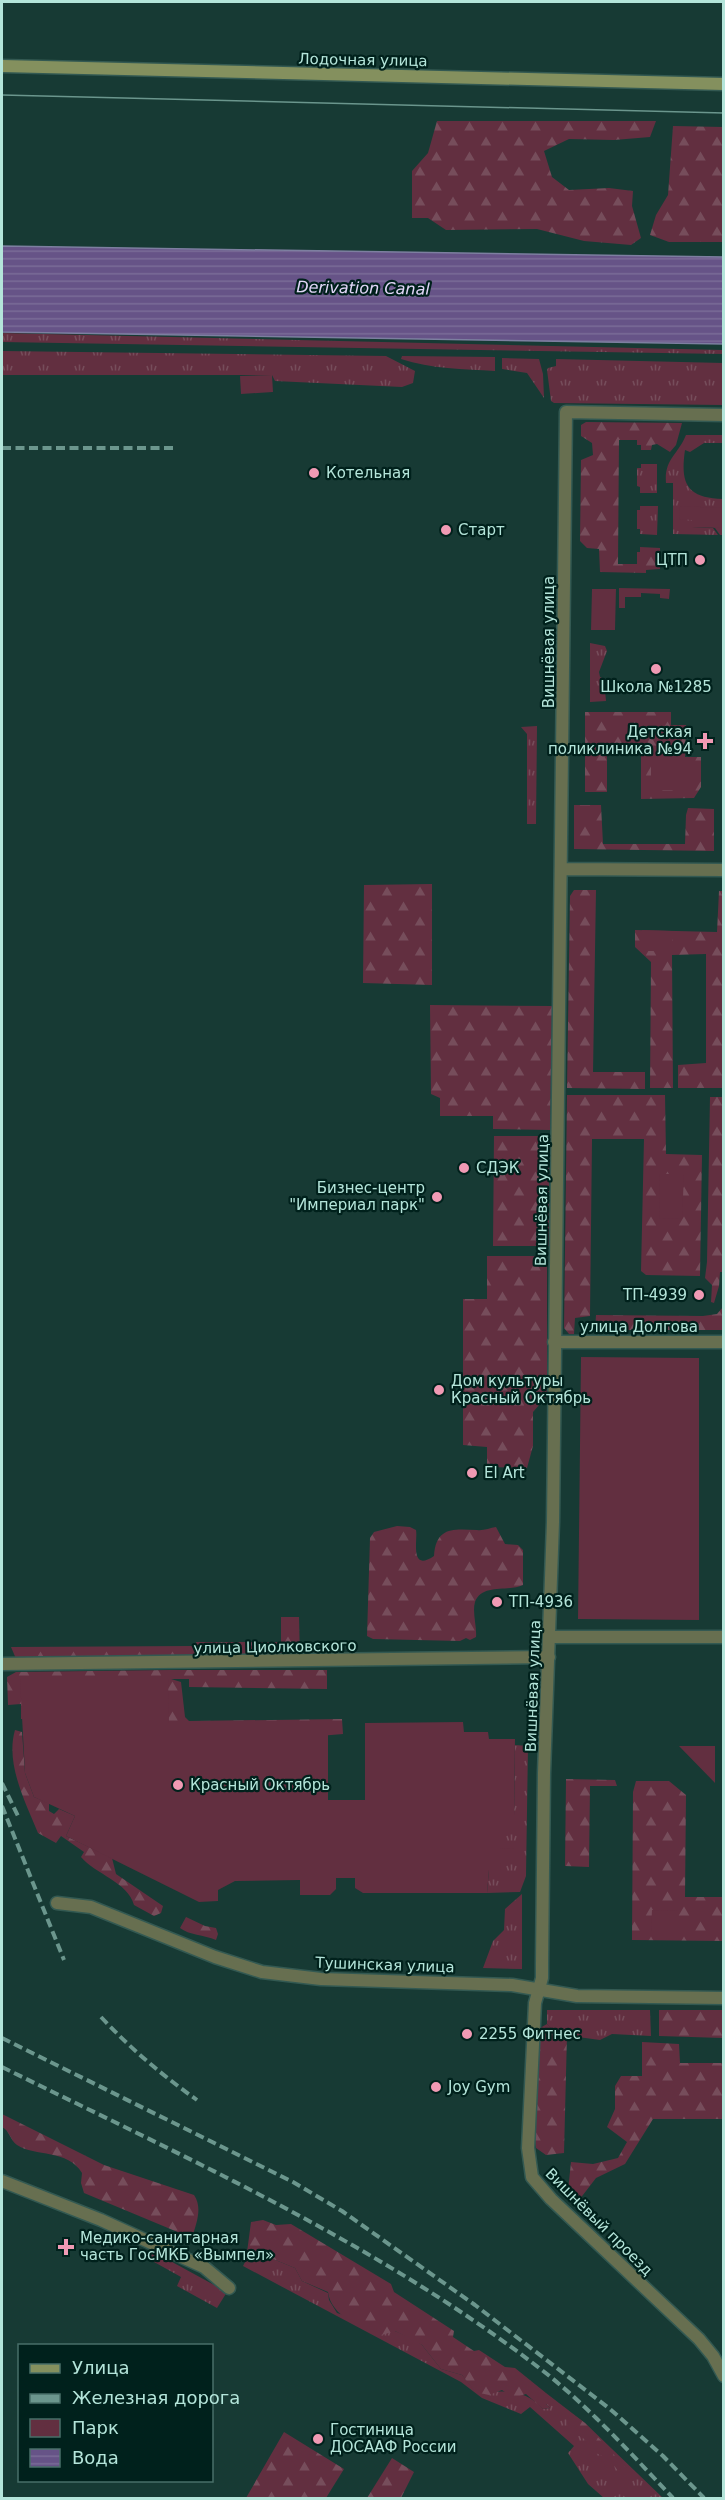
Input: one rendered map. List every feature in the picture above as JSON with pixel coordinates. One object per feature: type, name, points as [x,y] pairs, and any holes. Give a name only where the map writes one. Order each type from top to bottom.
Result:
[{"type":"street","name":"Лодочная улица","points":[[2,66],[723,84]]},
{"type":"street","name":"Вишнёвая улица","points":[[539,1989],[542,1964],[544,1773],[550,1636],[566,412],[723,415]]},
{"type":"street","points":[[561,869],[723,870]]},
{"type":"street","name":"улица Долгова","points":[[554,1342],[723,1342]]},
{"type":"street","points":[[550,1636],[723,1637]]},
{"type":"street","name":"улица Циолковского","points":[[2,1664],[549,1657]]},
{"type":"street","name":"Тушинская улица","points":[[57,1903],[91,1907],[215,1957],[262,1972],[321,1979],[460,1983],[539,1989],[577,1996],[723,1998]]},
{"type":"street","name":"Вишнёвый проезд","points":[[539,1989],[535,2003],[528,2148],[532,2177],[551,2199],[699,2339],[713,2356],[723,2376]]},
{"type":"street","points":[[2,2181],[101,2220],[204,2267],[229,2288]]},
{"type":"green space","points":[[437,121],[656,121],[650,137],[614,140],[569,139],[544,151],[552,177],[569,190],[609,188],[633,191],[632,206],[641,238],[631,245],[584,241],[537,229],[446,230],[428,218],[412,218],[412,171],[428,153]]},
{"type":"green space","points":[[673,126],[723,127],[723,242],[669,242],[650,235],[656,215],[668,195]]},
{"type":"green space","points":[[2,333],[723,350],[724,354],[2,342]]},
{"type":"green space","points":[[2,351],[386,356],[415,371],[413,383],[402,387],[275,381],[272,375],[2,375]]},
{"type":"green space","points":[[402,356],[495,357],[495,371],[424,365],[401,359]]},
{"type":"green space","points":[[502,358],[539,359],[543,374],[544,398],[527,373],[502,369]]},
{"type":"green space","points":[[556,359],[723,363],[723,405],[554,403],[551,401],[547,370],[556,366]]},
{"type":"green space","points":[[272,375],[273,392],[241,394],[240,376]]},
{"type":"green space","points":[[586,422],[682,423],[676,445],[670,452],[657,444],[652,445],[651,450],[641,450],[641,445],[637,445],[637,440],[619,440],[618,564],[637,564],[637,552],[640,552],[640,547],[660,548],[660,569],[646,570],[646,573],[600,572],[599,549],[587,548],[580,541],[581,460],[593,455],[592,443],[581,436],[581,425]]},
{"type":"green space","points":[[686,435],[723,435],[723,443],[704,443],[690,452],[685,450],[684,472],[685,480],[694,492],[701,496],[723,499],[723,535],[720,535],[715,528],[680,506],[680,519],[692,519],[692,527],[713,528],[718,535],[673,534],[673,483],[666,483],[666,475],[669,463]]},
{"type":"green space","points":[[641,464],[657,464],[657,493],[640,493],[640,487],[637,486],[637,468],[641,468]]},
{"type":"green space","points":[[640,506],[658,506],[657,535],[640,534],[640,529],[637,529],[637,510],[640,510]]},
{"type":"green space","points":[[680,506],[721,508],[721,528],[692,527],[692,520],[679,519]]},
{"type":"green space","points":[[619,588],[670,589],[669,599],[660,598],[660,594],[641,593],[641,597],[625,597],[625,608],[619,608]]},
{"type":"green space","points":[[592,589],[616,589],[615,630],[591,630]]},
{"type":"green space","points":[[590,643],[605,646],[607,651],[599,672],[600,677],[604,679],[606,701],[590,702]]},
{"type":"green space","points":[[585,712],[671,712],[671,725],[686,725],[685,757],[701,757],[701,787],[694,798],[641,799],[641,743],[607,743],[607,792],[585,792]]},
{"type":"green space","points":[[537,726],[536,824],[527,824],[527,734],[521,727]]},
{"type":"green space","points":[[651,749],[676,749],[676,762],[691,762],[691,790],[651,790]]},
{"type":"green space","points":[[574,805],[601,805],[603,844],[685,844],[688,808],[714,809],[714,851],[574,849]]},
{"type":"green space","points":[[432,884],[432,985],[363,983],[364,885]]},
{"type":"green space","points":[[574,890],[596,890],[593,1072],[645,1072],[645,1089],[567,1088],[570,896]]},
{"type":"green space","points":[[719,891],[723,891],[723,1088],[678,1088],[678,1065],[706,1063],[706,954],[672,955],[673,1088],[650,1088],[651,962],[635,947],[635,930],[717,932]]},
{"type":"green space","points":[[642,930],[672,931],[672,951],[642,951]]},
{"type":"green space","points":[[430,1005],[552,1006],[550,1130],[493,1129],[493,1116],[440,1116],[440,1098],[431,1094]]},
{"type":"green space","points":[[567,1095],[665,1095],[666,1154],[702,1155],[700,1276],[646,1275],[641,1271],[644,1139],[592,1139],[590,1316],[575,1318],[574,1334],[569,1334],[564,1328]]},
{"type":"green space","points":[[710,1097],[724,1097],[724,1272],[720,1272],[714,1303],[711,1302],[712,1285],[705,1278]]},
{"type":"green space","points":[[494,1136],[549,1136],[549,1246],[493,1246]]},
{"type":"green space","points":[[660,1174],[684,1174],[682,1219],[659,1218]]},
{"type":"green space","points":[[487,1256],[547,1256],[547,1396],[533,1412],[533,1446],[527,1468],[487,1467],[487,1447],[463,1445],[463,1299],[487,1299]]},
{"type":"green space","points":[[723,1307],[723,1330],[595,1330],[596,1315],[703,1316],[717,1314]]},
{"type":"green space","points":[[581,1357],[699,1358],[699,1620],[578,1619]]},
{"type":"green space","points":[[397,1526],[416,1530],[416,1553],[421,1560],[434,1556],[438,1539],[448,1531],[482,1530],[496,1527],[505,1544],[518,1545],[523,1550],[523,1585],[490,1590],[478,1596],[474,1606],[476,1637],[470,1640],[466,1638],[460,1641],[373,1639],[367,1636],[370,1538],[374,1532]]},
{"type":"green space","points":[[281,1617],[299,1617],[300,1658],[17,1661],[11,1647],[196,1646],[196,1642],[281,1642]]},
{"type":"green space","points":[[327,1670],[327,1689],[189,1687],[189,1679],[171,1679],[181,1682],[185,1717],[189,1721],[342,1719],[343,1734],[319,1736],[21,1719],[21,1704],[8,1705],[7,1677],[16,1672]]},
{"type":"green space","name":"Красный Октябрь","points":[[20,1679],[168,1679],[169,1723],[328,1723],[328,1800],[365,1800],[365,1723],[463,1722],[464,1732],[488,1732],[489,1739],[515,1739],[514,1816],[500,1816],[500,1848],[514,1849],[514,1863],[501,1863],[500,1870],[489,1870],[487,1893],[363,1893],[355,1888],[355,1878],[336,1878],[336,1889],[330,1895],[300,1895],[300,1880],[235,1881],[218,1890],[218,1901],[199,1902],[66,1836],[75,1816],[34,1797],[25,1773]]},
{"type":"green space","points":[[15,1730],[22,1732],[25,1773],[34,1797],[49,1803],[49,1811],[54,1814],[59,1809],[75,1816],[66,1836],[112,1858],[116,1874],[163,1906],[161,1913],[154,1916],[134,1905],[125,1890],[87,1863],[81,1857],[84,1852],[61,1836],[56,1843],[38,1833],[15,1770],[13,1743]]},
{"type":"green space","points":[[515,1745],[528,1746],[526,1876],[520,1892],[487,1893],[489,1870],[500,1863],[513,1863],[500,1849],[500,1816],[514,1816]]},
{"type":"green space","points":[[679,1746],[715,1746],[715,1783]]},
{"type":"green space","points":[[566,1779],[615,1780],[617,1786],[590,1786],[589,1867],[565,1866]]},
{"type":"green space","points":[[636,1781],[669,1781],[686,1795],[685,1897],[723,1897],[723,1941],[632,1940],[633,1792]]},
{"type":"green space","points":[[522,1894],[522,1969],[483,1968],[493,1941],[504,1930],[505,1909]]},
{"type":"green space","points":[[652,1910],[677,1911],[677,1932],[651,1932]]},
{"type":"green space","points":[[186,1917],[205,1926],[216,1928],[218,1934],[216,1940],[180,1928]]},
{"type":"green space","points":[[547,2010],[650,2010],[651,2036],[612,2034],[600,2040],[556,2034],[547,2024]]},
{"type":"green space","points":[[659,2010],[723,2010],[723,2038],[659,2036]]},
{"type":"green space","points":[[547,2024],[556,2034],[567,2035],[564,2153],[546,2155],[536,2148],[535,2140],[540,2028]]},
{"type":"green space","points":[[642,2042],[679,2044],[680,2063],[723,2063],[723,2119],[653,2119],[625,2164],[596,2178],[576,2204],[568,2191],[571,2162],[593,2164],[618,2158],[627,2142],[607,2127],[615,2109],[615,2086],[621,2076],[642,2076]]},
{"type":"green space","points":[[2,2114],[104,2165],[194,2195],[198,2211],[192,2238],[84,2193],[81,2183],[82,2173],[76,2165],[60,2157],[24,2149],[17,2145],[2,2127]]},
{"type":"green space","points":[[263,2220],[276,2225],[291,2224],[391,2284],[394,2292],[454,2331],[453,2337],[505,2367],[515,2368],[546,2393],[546,2404],[550,2408],[543,2409],[526,2394],[513,2398],[502,2390],[489,2395],[475,2392],[462,2375],[441,2369],[422,2345],[395,2331],[382,2335],[348,2320],[335,2308],[328,2292],[302,2281],[295,2268],[268,2257],[262,2261],[248,2263],[246,2260],[251,2222]]},
{"type":"green space","points":[[152,2251],[227,2292],[217,2308],[177,2286],[181,2277],[147,2258]]},
{"type":"green space","points":[[268,2257],[295,2268],[302,2281],[328,2293],[329,2300],[337,2313],[395,2331],[415,2340],[422,2345],[441,2369],[462,2375],[475,2391],[520,2394],[543,2409],[550,2408],[546,2404],[546,2393],[585,2423],[663,2498],[604,2498],[588,2484],[568,2453],[574,2446],[530,2407],[521,2414],[482,2398],[461,2382],[243,2266],[246,2260],[248,2263],[262,2261]]},
{"type":"green space","points":[[568,2411],[585,2423],[629,2471],[623,2474],[620,2472],[608,2459],[591,2450],[586,2440],[569,2430],[566,2417]]},
{"type":"green space","points":[[284,2432],[344,2469],[326,2498],[246,2498]]},
{"type":"green space","points":[[392,2458],[414,2472],[401,2498],[367,2498]]},
{"type":"water","name":"Derivation Canal","points":[[2,246],[723,257],[723,344],[2,332]]},
{"type":"tram line","points":[[2,95],[724,113]]},
{"type":"railway","points":[[2,448],[175,448]]},
{"type":"railway","points":[[2,1783],[18,1816]]},
{"type":"railway","points":[[2,1806],[64,1960]]},
{"type":"railway","points":[[101,2017],[147,2061],[197,2100]]},
{"type":"railway","points":[[2,2038],[293,2182],[342,2211],[475,2305],[610,2409],[663,2456],[704,2498]]},
{"type":"railway","points":[[2,2067],[282,2207],[351,2244],[418,2285],[484,2328],[564,2388],[673,2498]]},
{"type":"place","name":"Котельная","points":[[314,473]]},
{"type":"place","name":"Старт","points":[[446,530]]},
{"type":"place","name":"ЦТП","points":[[700,560]]},
{"type":"place","name":"Школа №1285","points":[[656,669]]},
{"type":"place","name":"Детская поликлиника №94","points":[[705,741]]},
{"type":"place","name":"СДЭК","points":[[464,1168]]},
{"type":"place","name":"Бизнес-центр \"Империал парк\"","points":[[437,1197]]},
{"type":"place","name":"ТП-4939","points":[[699,1295]]},
{"type":"place","name":"Дом культуры Красный Октябрь","points":[[439,1390]]},
{"type":"place","name":"El Art","points":[[472,1473]]},
{"type":"place","name":"ТП-4936","points":[[497,1602]]},
{"type":"place","name":"Красный Октябрь","points":[[178,1785]]},
{"type":"place","name":"2255 Фитнес","points":[[467,2034]]},
{"type":"place","name":"Joy Gym","points":[[436,2087]]},
{"type":"place","name":"Медико-санитарная часть ГосМКБ «Вымпел»","points":[[66,2247]]},
{"type":"place","name":"Гостиница ДОСААФ России","points":[[318,2439]]}]
